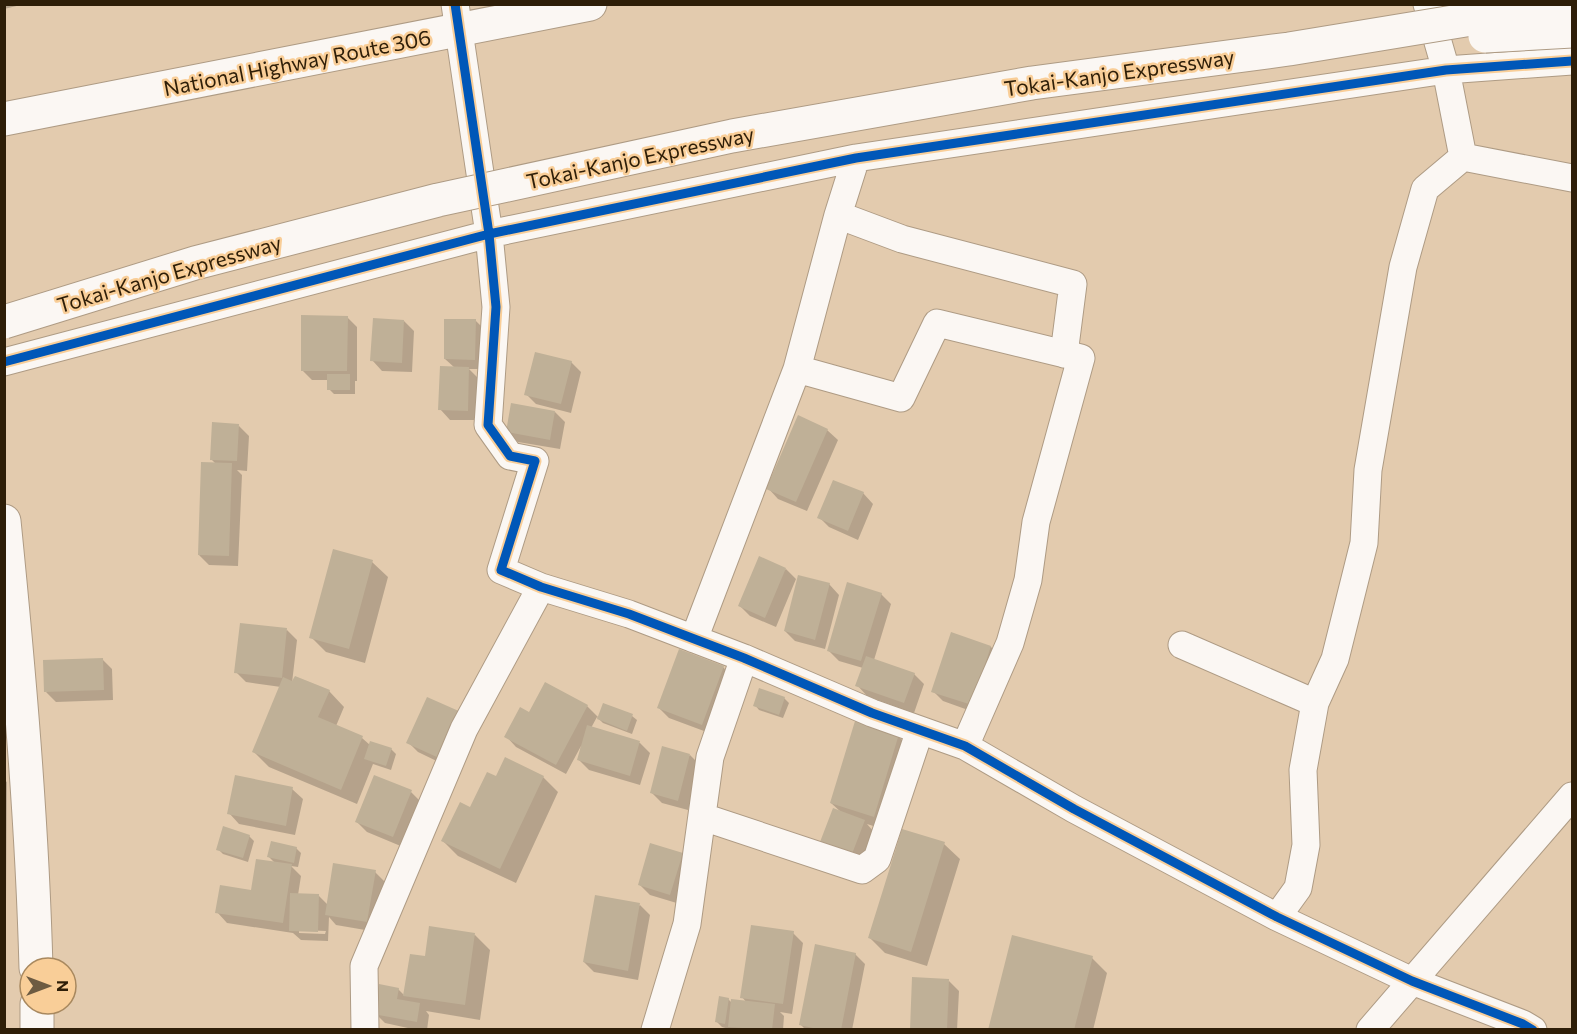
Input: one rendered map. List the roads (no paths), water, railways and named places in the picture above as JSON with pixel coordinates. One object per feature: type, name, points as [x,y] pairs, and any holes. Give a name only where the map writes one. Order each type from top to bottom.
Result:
[{"type":"main road","name":"National Highway Route 306","points":[[4,119],[458,17],[590,4]]},
{"type":"main road","name":"Tokai-Kanjo Expressway","points":[[4,322],[195,263],[438,200],[686,146],[1032,83],[1289,49],[1563,4]]},
{"type":"main road","name":"Tokai-Kanjo Expressway","points":[[1289,49],[1572,31]]},
{"type":"main road","points":[[4,521],[18,661],[30,830],[35,956]]},
{"type":"street","points":[[1427,4],[1446,70],[1463,157]]},
{"type":"street","points":[[458,17],[489,234],[496,307],[488,425],[510,456],[536,461],[501,570],[541,587],[629,614],[744,658],[872,713],[965,747],[1074,809],[1277,917],[1412,981],[1533,1029]]},
{"type":"street","points":[[4,362],[489,234],[856,158],[1446,70],[1572,61]]},
{"type":"street","points":[[1463,157],[1572,178]]},
{"type":"street","points":[[1277,917],[1298,888],[1306,845],[1304,770],[1315,703],[1335,659],[1364,543],[1368,470],[1403,267],[1425,189],[1463,157]]},
{"type":"street","points":[[694,639],[797,369],[838,215],[856,158]]},
{"type":"street","points":[[838,215],[902,239],[1072,284],[1064,354]]},
{"type":"street","points":[[797,369],[901,398],[937,323],[1081,358],[1036,522],[1028,580],[1010,644],[965,747]]},
{"type":"street","points":[[365,1029],[364,966],[464,729],[541,587]]},
{"type":"street","points":[[1182,645],[1315,703]]},
{"type":"street","points":[[661,1028],[687,924],[710,758],[744,658]]},
{"type":"street","points":[[703,817],[862,870],[877,859],[920,730]]},
{"type":"street","points":[[1370,1029],[1572,796]]}]
